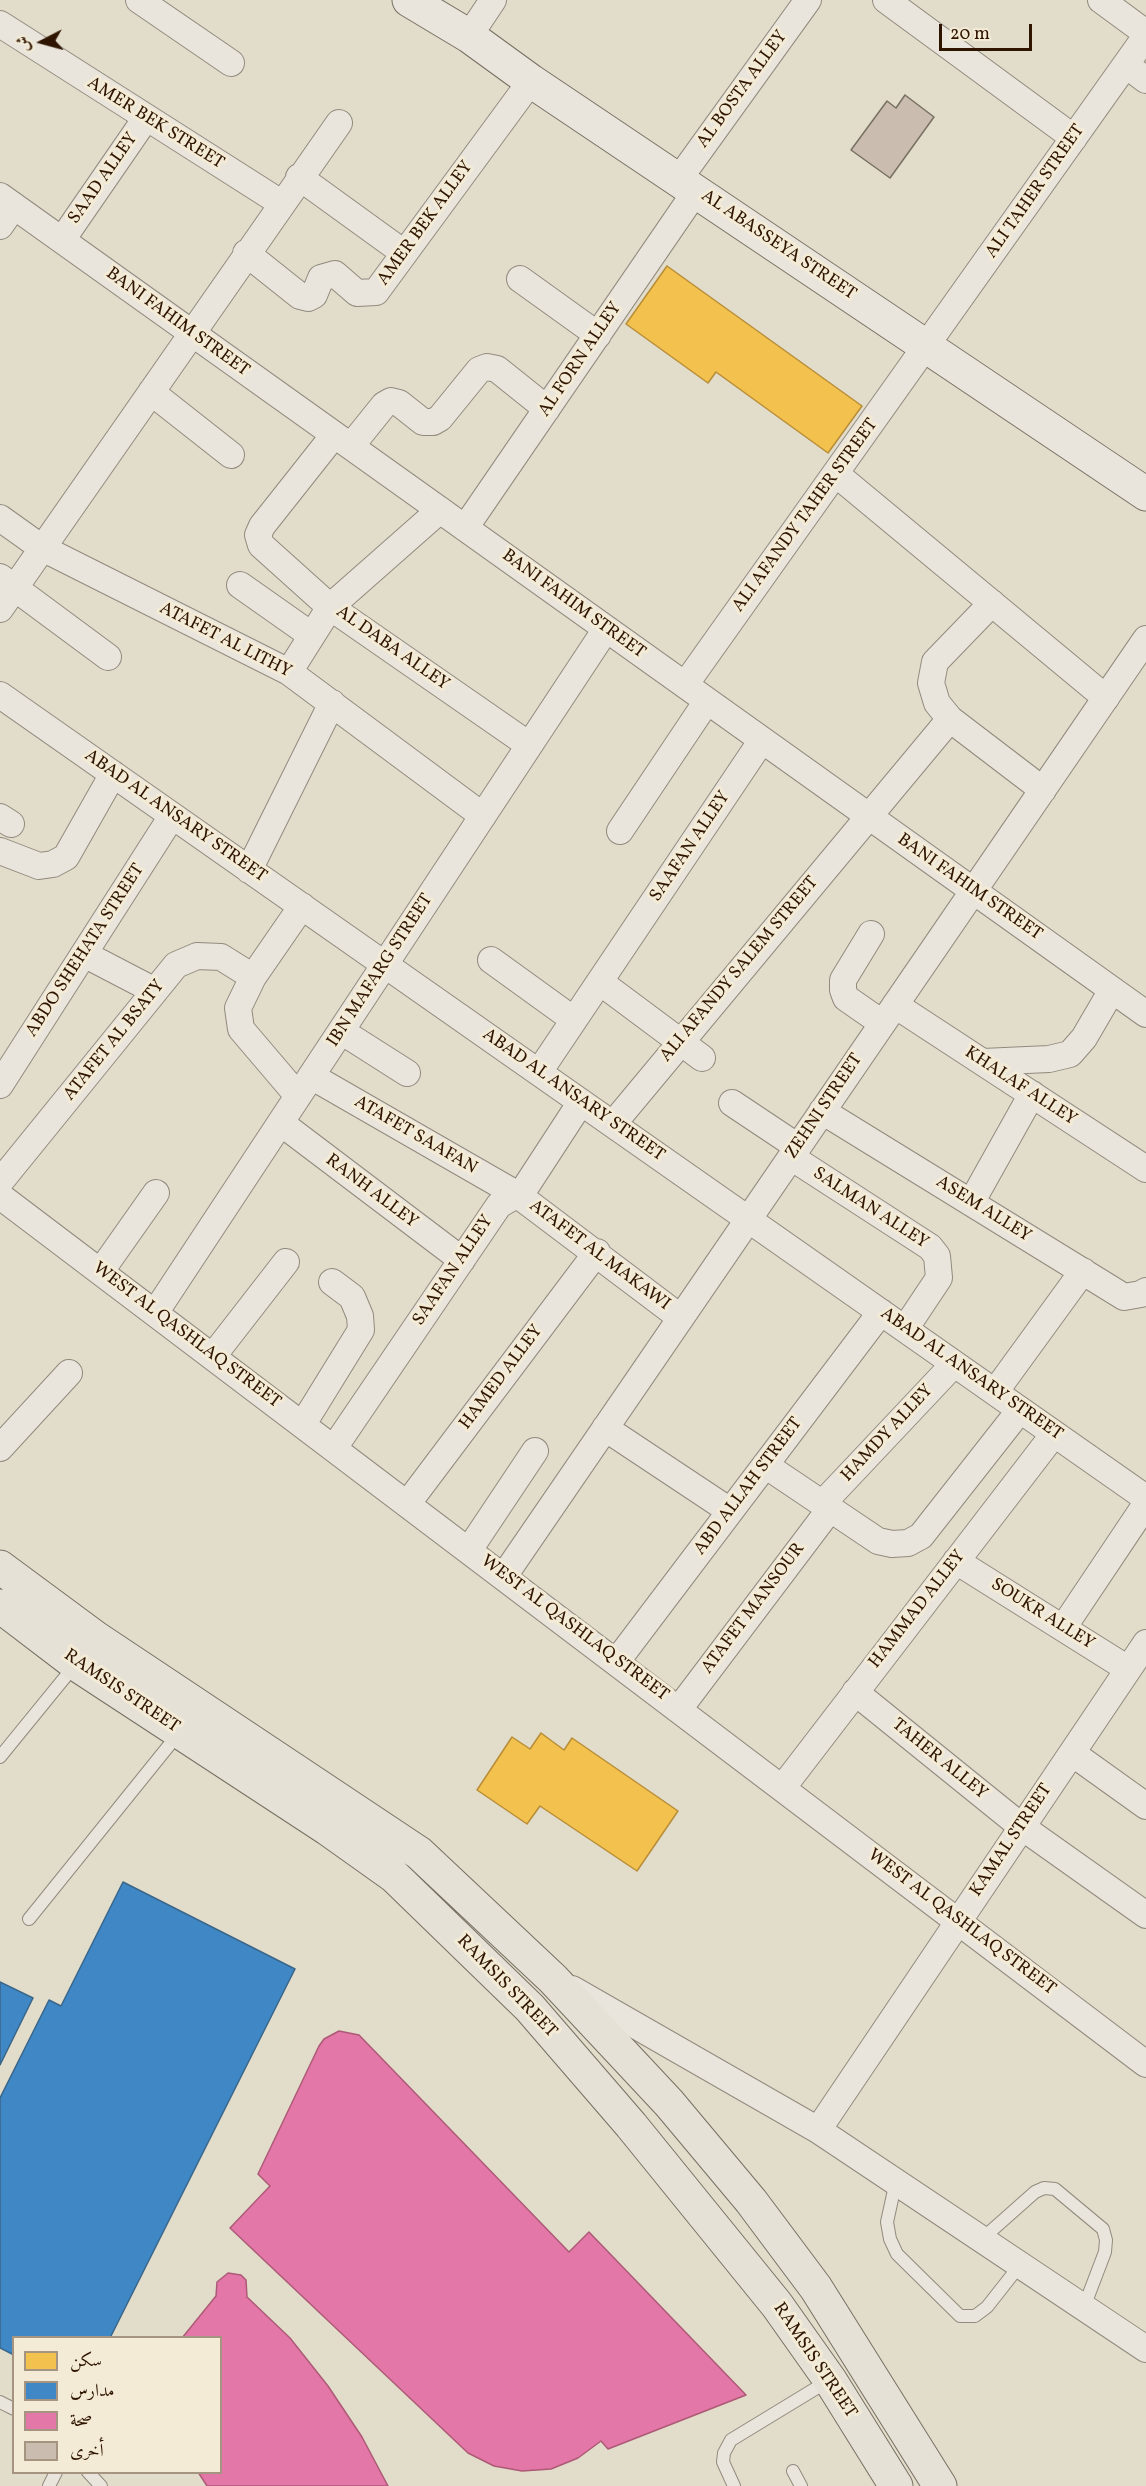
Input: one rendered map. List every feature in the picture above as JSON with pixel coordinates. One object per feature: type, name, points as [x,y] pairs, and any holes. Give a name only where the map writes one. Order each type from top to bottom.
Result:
[{"type":"main road","name":"AL ABASSEYA STREET","points":[[409,0],[469,36],[531,81],[1146,494]]},
{"type":"main road","name":"RAMSIS STREET","points":[[0,1567],[96,1638],[419,1853],[553,1979],[669,2103],[751,2201],[816,2288],[940,2486]]},
{"type":"main road","name":"RAMSIS STREET","points":[[0,1606],[76,1664],[328,1828],[394,1876],[530,2008],[719,2232],[777,2305],[830,2380],[896,2486]]},
{"type":"street","points":[[139,0],[231,63]]},
{"type":"street","points":[[469,36],[494,0]]},
{"type":"street","name":"AL BOSTA ALLEY","points":[[688,185],[808,0]]},
{"type":"street","points":[[886,0],[1074,138]]},
{"type":"street","points":[[1101,0],[1146,35]]},
{"type":"street","name":"AMER BEK STREET","points":[[0,24],[281,203]]},
{"type":"street","name":"ALI TAHER STREET","points":[[926,347],[1074,138],[1136,73],[1146,35]]},
{"type":"street","name":"AMER BEK ALLEY","points":[[246,253],[300,296],[308,298],[314,295],[321,278],[335,274],[357,293],[376,292],[531,81]]},
{"type":"street","name":"SAAD ALLEY","points":[[62,240],[146,118]]},
{"type":"street","points":[[0,609],[7,582],[42,548],[299,177],[339,123]]},
{"type":"street","points":[[299,177],[404,253]]},
{"type":"street","name":"AL FORN ALLEY","points":[[465,528],[598,335],[688,185]]},
{"type":"street","name":"BANI FAHIM STREET","points":[[5,209],[62,240],[1146,1014]]},
{"type":"street","points":[[520,279],[598,335]]},
{"type":"street","name":"ALI AFANDY TAHER STREET","points":[[685,685],[926,347]]},
{"type":"street","points":[[342,441],[384,405],[392,401],[399,403],[423,422],[433,422],[440,418],[479,370],[487,367],[496,369],[547,409]]},
{"type":"street","points":[[151,392],[231,455]]},
{"type":"street","name":"AL DABA ALLEY","points":[[342,441],[262,526],[258,535],[261,545],[330,606],[529,745]]},
{"type":"street","points":[[836,474],[1106,698]]},
{"type":"street","points":[[289,672],[330,606],[440,510]]},
{"type":"street","name":"ATAFET AL LITHY","points":[[0,518],[42,548],[289,672],[483,816]]},
{"type":"street","points":[[7,582],[108,657]]},
{"type":"street","points":[[240,585],[311,635]]},
{"type":"street","points":[[992,603],[935,662],[931,683],[937,703],[951,719],[1042,790]]},
{"type":"street","name":"IBN MAFARG STREET","points":[[155,1313],[606,629]]},
{"type":"street","name":"ZEHNI STREET","points":[[504,1576],[1146,639]]},
{"type":"street","name":"ABAD AL ANSARY STREET","points":[[0,695],[1146,1498]]},
{"type":"street","points":[[620,831],[707,701]]},
{"type":"street","points":[[249,870],[332,703]]},
{"type":"street","name":"ALI AFANDY SALEM STREET","points":[[613,1124],[867,815],[951,719]]},
{"type":"street","name":"SAAFAN ALLEY","points":[[539,1072],[762,740]]},
{"type":"street","points":[[0,850],[39,866],[54,864],[66,857],[113,774]]},
{"type":"street","name":"ABDO SHEHATA STREET","points":[[0,1085],[172,816]]},
{"type":"street","name":"ATAFET SAAFAN","points":[[302,906],[253,977],[238,1008],[241,1029],[305,1086],[518,1195]]},
{"type":"street","name":"KHALAF ALLEY","points":[[871,934],[843,980],[846,998],[889,1014],[983,1062],[1144,1162]]},
{"type":"street","points":[[84,954],[155,991]]},
{"type":"street","name":"ATAFET AL BSATY","points":[[0,1182],[176,965],[196,956],[220,957],[253,977]]},
{"type":"street","points":[[491,960],[574,1020]]},
{"type":"street","points":[[600,982],[702,1059]]},
{"type":"street","points":[[983,1062],[1049,1059],[1070,1054],[1084,1038],[1112,990]]},
{"type":"street","points":[[341,1031],[407,1073]]},
{"type":"street","points":[[971,1203],[1032,1094]]},
{"type":"street","name":"SAAFAN ALLEY","points":[[334,1448],[499,1205],[518,1195],[581,1102]]},
{"type":"street","points":[[732,1103],[794,1152]]},
{"type":"street","name":"ASEM ALLEY","points":[[822,1111],[1124,1297],[1146,1291]]},
{"type":"street","name":"RANH ALLEY","points":[[280,1123],[462,1260]]},
{"type":"street","name":"SALMAN ALLEY","points":[[794,1152],[930,1247],[938,1256],[939,1278],[905,1329]]},
{"type":"street","points":[[101,1271],[156,1193]]},
{"type":"street","name":"ATAFET AL MAKAWI","points":[[518,1195],[681,1317]]},
{"type":"street","name":"WEST AL QASHLAQ STREET","points":[[0,1196],[617,1661],[1146,2064]]},
{"type":"street","name":"HAMED ALLEY","points":[[408,1503],[597,1252]]},
{"type":"street","points":[[213,1356],[286,1262]]},
{"type":"street","points":[[995,1392],[1083,1271]]},
{"type":"street","points":[[303,1424],[361,1330],[360,1317],[352,1298],[332,1282]]},
{"type":"street","name":"ABD ALLAH STREET","points":[[617,1661],[880,1312]]},
{"type":"street","name":"HAMDY ALLEY","points":[[826,1506],[954,1364]]},
{"type":"street","points":[[0,1448],[69,1373]]},
{"type":"street","points":[[765,1465],[878,1541],[892,1544],[921,1536],[1020,1410]]},
{"type":"street","points":[[605,1428],[730,1511]]},
{"type":"street","name":"HAMMAD ALLEY","points":[[783,1787],[1054,1434]]},
{"type":"street","points":[[469,1550],[535,1451]]},
{"type":"street","points":[[1063,1628],[1146,1504]]},
{"type":"street","name":"ATAFET MANSOUR","points":[[679,1708],[826,1506]]},
{"type":"street","name":"SOUKR ALLEY","points":[[956,1561],[1128,1669]]},
{"type":"street","name":"KAMAL STREET","points":[[818,2130],[1146,1642]]},
{"type":"street","name":"TAHER ALLEY","points":[[855,1692],[1022,1827],[1146,1916]]},
{"type":"street","points":[[1072,1753],[1146,1806]]},
{"type":"street","name":"RAMSIS STREET","points":[[553,1979],[818,2130],[1146,2349]]},
{"type":"lane","points":[[0,1757],[76,1664]]},
{"type":"lane","points":[[29,1919],[180,1732]]},
{"type":"lane","points":[[896,2181],[887,2222],[890,2239],[897,2254],[960,2316],[975,2316],[987,2307],[1020,2265]]},
{"type":"lane","points":[[982,2239],[1035,2192],[1044,2188],[1055,2189],[1103,2229],[1106,2240],[1105,2252],[1084,2307]]},
{"type":"lane","points":[[734,2486],[723,2462],[724,2453],[731,2440],[830,2380]]},
{"type":"lane","points":[[793,2471],[801,2486]]},
{"type":"lane","points":[[90,2474],[101,2486]]},
{"type":"building: سكن","points":[[667,266],[862,406],[828,453],[716,372],[708,383],[626,324]]},
{"type":"building: سكن","points":[[541,1733],[564,1750],[572,1738],[678,1811],[637,1871],[540,1806],[527,1824],[477,1790],[512,1737],[530,1749]]},
{"type":"building: مدارس","points":[[123,1882],[295,1969],[111,2336],[12,2336],[12,2354],[0,2348],[0,2098],[49,2000],[61,2006]]},
{"type":"building: مدارس","points":[[0,1982],[33,1998],[0,2065]]},
{"type":"building: صحة","points":[[339,2031],[359,2035],[569,2252],[589,2232],[746,2395],[608,2449],[601,2441],[578,2458],[551,2469],[522,2471],[494,2466],[468,2453],[230,2228],[270,2186],[258,2174],[319,2046],[324,2039]]},
{"type":"building: صحة","points":[[228,2273],[241,2275],[246,2280],[247,2297],[290,2338],[328,2386],[362,2437],[388,2486],[207,2486],[199,2474],[222,2474],[222,2336],[184,2336],[216,2296],[217,2282]]},
{"type":"building: أخرى","points":[[905,95],[934,117],[890,178],[851,150],[887,101],[896,108]]}]
